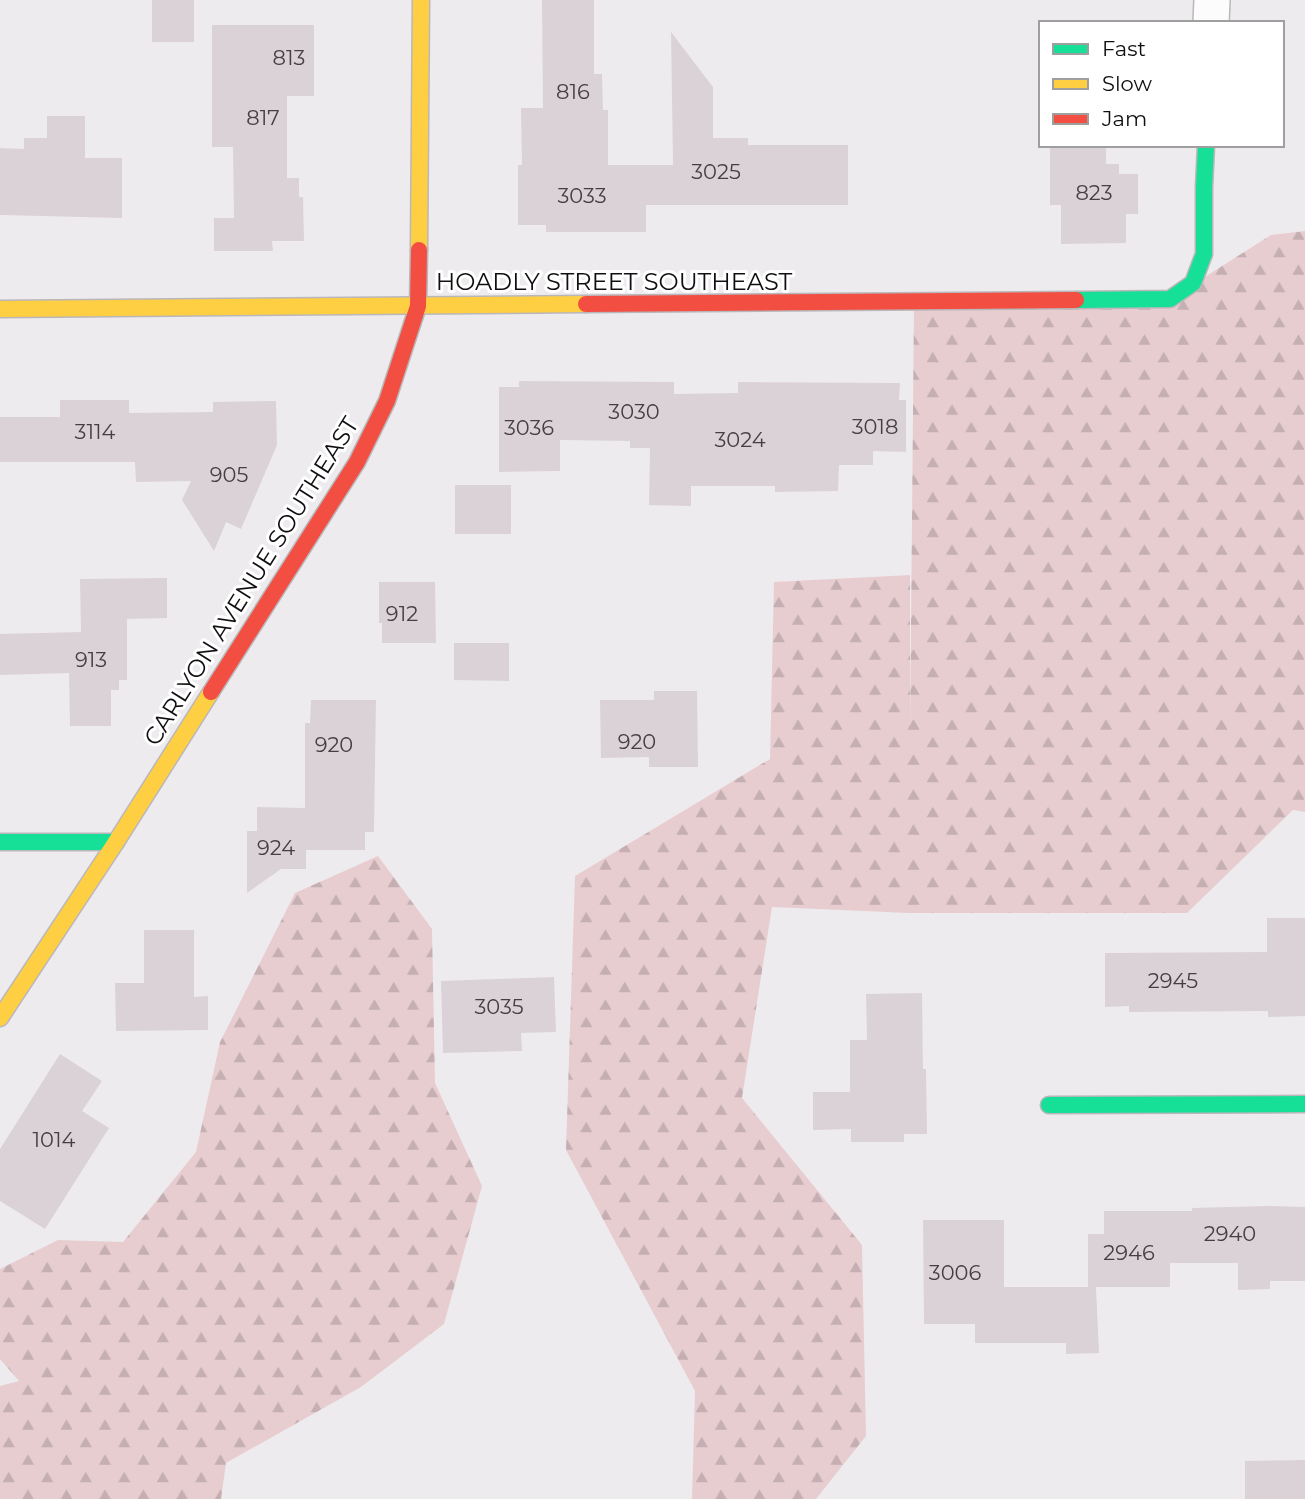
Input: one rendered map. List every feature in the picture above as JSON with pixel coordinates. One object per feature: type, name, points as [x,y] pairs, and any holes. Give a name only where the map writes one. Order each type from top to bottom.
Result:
[{"type":"street","name":"CARLYON AVENUE SOUTHEAST","points":[[0,1018],[116,842],[357,462],[387,401],[418,306],[421,0]]},
{"type":"street","points":[[1211,21],[1212,0]]},
{"type":"street","name":"HOADLY STREET SOUTHEAST","points":[[0,309],[1170,299],[1193,283],[1204,254],[1206,147]]},
{"type":"street","points":[[0,842],[116,842]]},
{"type":"street","points":[[1049,1105],[1305,1104]]},
{"type":"green space","points":[[1305,231],[1305,812],[1293,810],[1187,913],[909,913],[772,907],[742,1098],[862,1245],[866,1436],[816,1499],[692,1499],[695,1391],[566,1150],[575,876],[770,759],[774,582],[910,575],[910,734],[914,302],[1170,299],[1271,235]]},
{"type":"green space","points":[[378,856],[432,929],[435,1083],[482,1186],[444,1324],[361,1387],[226,1463],[221,1499],[0,1499],[0,1386],[19,1381],[0,1359],[0,1269],[58,1240],[123,1242],[196,1152],[220,1042],[295,893]]},
{"type":"building","points":[[152,0],[194,0],[194,42],[152,42]]},
{"type":"building","points":[[542,0],[594,0],[594,74],[602,74],[603,110],[608,110],[608,165],[673,165],[671,32],[713,87],[713,138],[748,138],[748,145],[848,145],[848,205],[646,205],[646,232],[546,232],[546,225],[518,225],[518,165],[522,165],[521,108],[543,108]]},
{"type":"building","points":[[212,25],[314,25],[314,96],[287,96],[287,178],[299,178],[299,197],[303,197],[304,241],[272,241],[273,251],[214,251],[214,218],[234,218],[233,147],[212,147]]},
{"type":"building","points":[[47,116],[85,116],[85,158],[122,158],[122,218],[0,215],[0,148],[24,149],[24,138],[47,138]]},
{"type":"building","points":[[1050,147],[1106,147],[1106,164],[1119,164],[1119,174],[1138,174],[1138,214],[1126,214],[1126,243],[1061,244],[1061,205],[1050,205]]},
{"type":"building","points":[[519,381],[674,382],[674,394],[738,393],[738,382],[900,383],[899,400],[906,400],[906,452],[873,451],[873,465],[839,465],[838,491],[775,492],[775,486],[691,486],[691,506],[649,505],[650,448],[630,448],[630,441],[560,440],[560,471],[499,472],[499,387],[519,387]]},
{"type":"building","points":[[60,400],[129,400],[129,413],[213,412],[213,402],[276,401],[277,445],[241,529],[226,522],[214,551],[182,500],[191,481],[136,482],[135,462],[0,462],[0,417],[60,417]]},
{"type":"building","points":[[455,485],[511,485],[511,534],[455,534]]},
{"type":"building","points":[[167,578],[167,618],[127,619],[127,680],[119,680],[119,690],[111,690],[111,726],[70,726],[69,673],[0,675],[0,634],[81,632],[80,579]]},
{"type":"building","points":[[379,582],[435,582],[436,643],[382,643]]},
{"type":"building","points":[[454,643],[509,643],[509,681],[454,680]]},
{"type":"building","points":[[654,691],[697,691],[698,767],[649,767],[649,757],[601,758],[600,700],[654,700]]},
{"type":"building","points":[[311,700],[376,700],[374,832],[365,832],[365,850],[306,850],[306,869],[281,869],[247,893],[247,831],[257,831],[257,807],[305,808],[305,723],[310,723]]},
{"type":"building","points":[[1267,918],[1305,918],[1305,1016],[1268,1017],[1268,1011],[1129,1012],[1129,1006],[1105,1007],[1105,953],[1267,952]]},
{"type":"building","points":[[144,930],[194,930],[194,997],[208,996],[208,1030],[116,1031],[115,983],[144,983]]},
{"type":"building","points":[[554,977],[556,1032],[521,1033],[522,1051],[443,1053],[441,981]]},
{"type":"building","points":[[922,993],[927,1134],[904,1134],[904,1142],[851,1142],[851,1129],[813,1130],[813,1092],[850,1092],[850,1040],[867,1040],[866,994]]},
{"type":"building","points":[[60,1054],[102,1081],[82,1111],[109,1128],[45,1229],[0,1201],[0,1149]]},
{"type":"building","points":[[1305,1207],[1305,1281],[1270,1281],[1270,1289],[1238,1290],[1238,1263],[1170,1263],[1170,1287],[1096,1287],[1099,1353],[1066,1354],[1066,1343],[975,1343],[975,1324],[924,1324],[923,1220],[1004,1220],[1004,1287],[1088,1287],[1088,1234],[1104,1234],[1104,1211],[1192,1211],[1192,1208]]},
{"type":"building","points":[[1305,1460],[1305,1499],[1245,1499],[1245,1461]]},
{"type":"traffic: fast","points":[[1076,300],[1170,299],[1193,283],[1204,254],[1206,147]]},
{"type":"traffic: fast","points":[[0,842],[116,842]]},
{"type":"traffic: fast","points":[[1049,1105],[1305,1104]]},
{"type":"traffic: slow","points":[[419,250],[421,0]]},
{"type":"traffic: slow","points":[[0,309],[586,304]]},
{"type":"traffic: slow","points":[[0,1018],[211,692]]},
{"type":"traffic: jam","points":[[211,692],[357,462],[387,401],[418,306],[419,250]]},
{"type":"traffic: jam","points":[[586,304],[1076,300]]}]
